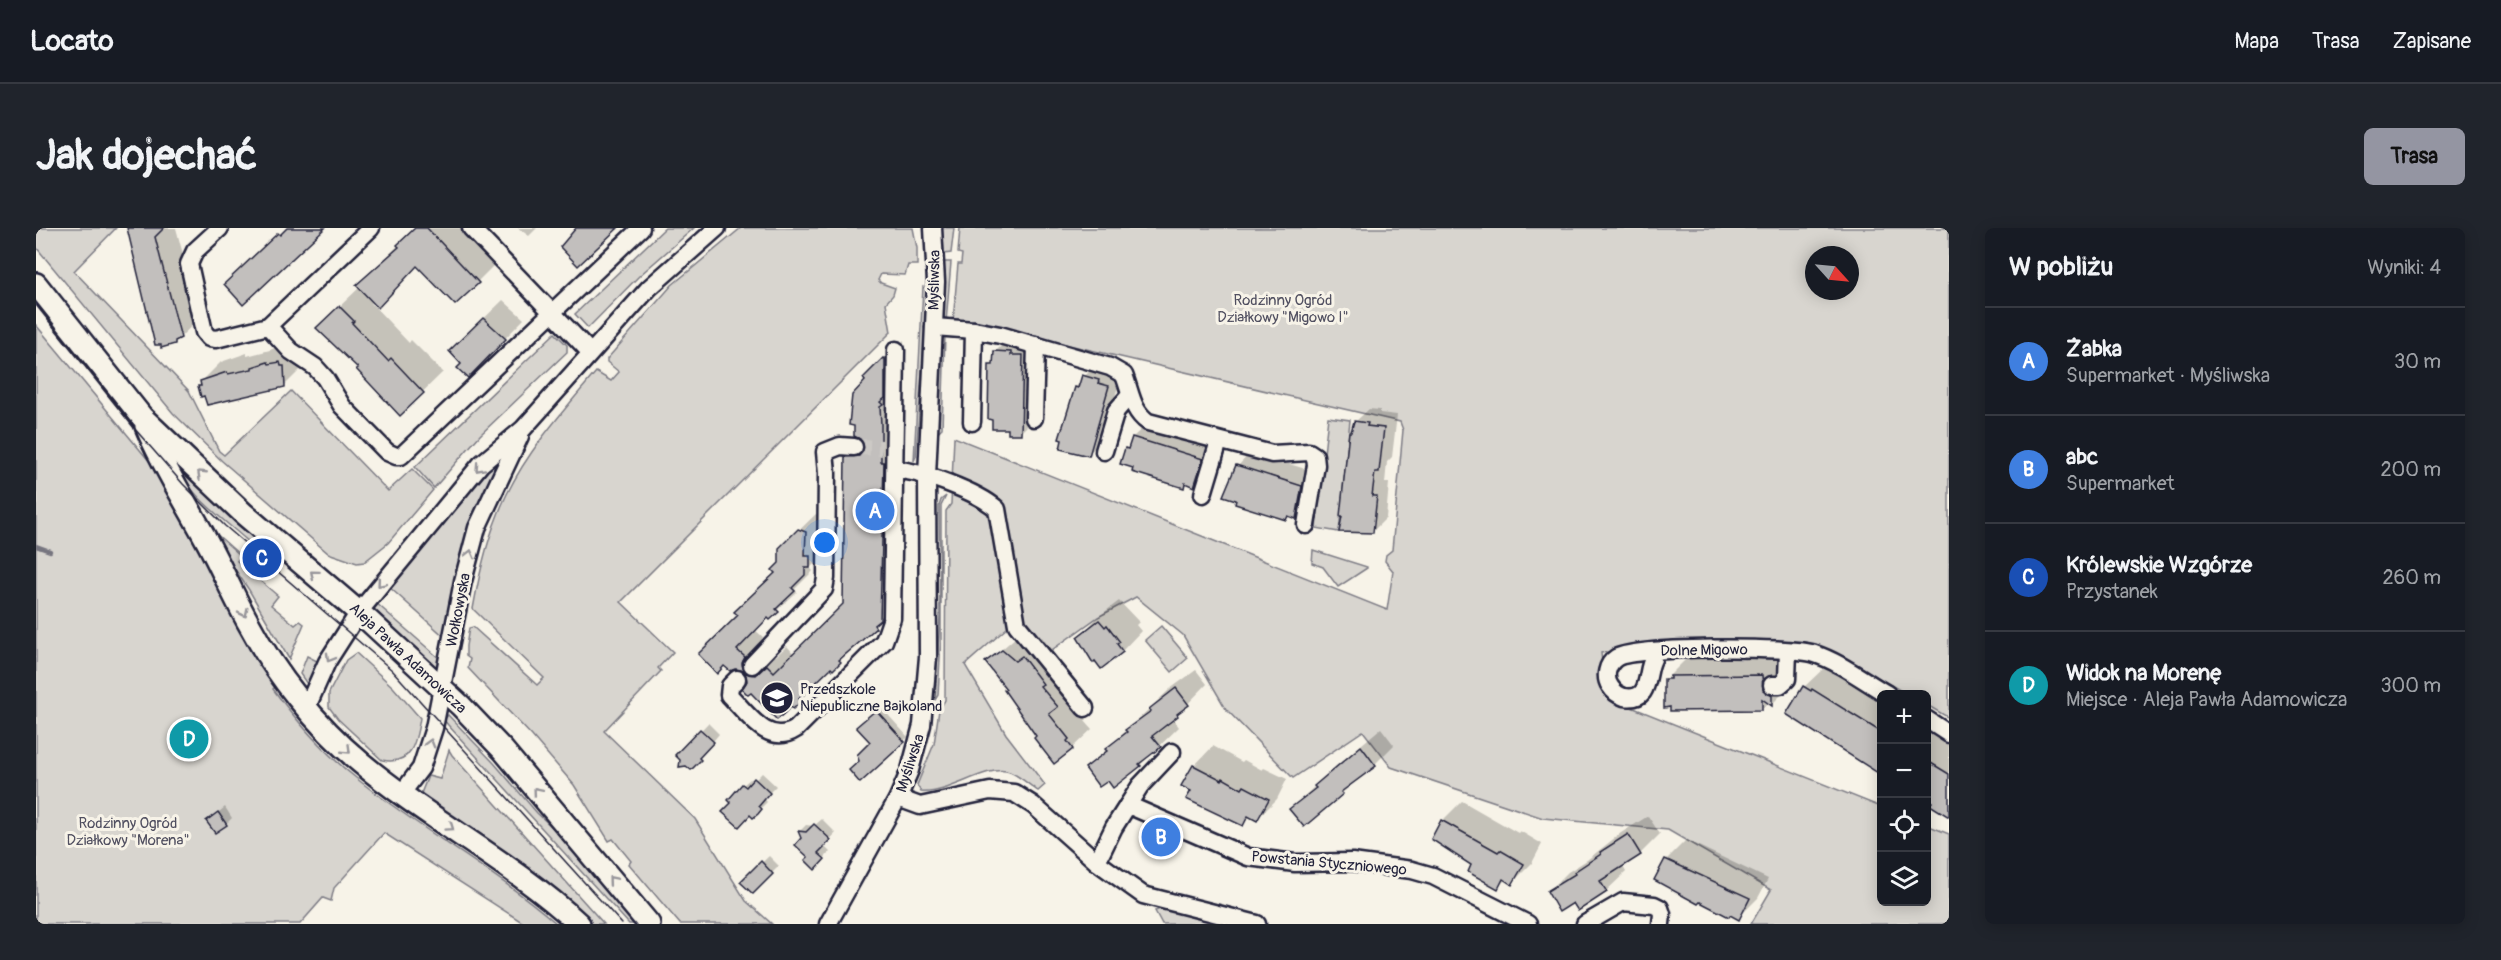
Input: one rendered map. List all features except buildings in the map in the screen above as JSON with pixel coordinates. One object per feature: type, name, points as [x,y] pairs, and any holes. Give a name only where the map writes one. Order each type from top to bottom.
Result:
[{"type":"main road","name":"Aleja Pawła Adamowicza","points":[[36,284],[142,417],[244,514],[443,687],[503,750],[649,924]]},
{"type":"main road","name":"Aleja Pawła Adamowicza","points":[[142,417],[160,459],[184,498],[249,625],[276,668],[328,732],[360,762],[537,889],[579,924]]},
{"type":"street","points":[[219,228],[195,251],[189,264],[204,332],[209,338],[216,339],[268,326],[371,228]]},
{"type":"street","points":[[471,228],[590,352]]},
{"type":"street","points":[[268,326],[295,354],[315,367],[332,386],[342,406],[387,452],[396,456],[407,452],[641,228]]},
{"type":"street","name":"Wołkowyska","points":[[307,707],[327,662],[359,612],[482,464],[523,429],[649,288],[717,228]]},
{"type":"street","name":"Myśliwska","points":[[832,923],[898,798],[918,745],[927,683],[927,476],[936,258],[933,228]]},
{"type":"street","points":[[933,327],[974,330],[1036,345],[1119,370],[1124,375],[1133,406],[1140,417],[1148,422],[1272,454],[1309,452],[1315,456],[1316,465],[1306,525]]},
{"type":"street","points":[[972,422],[974,330]]},
{"type":"street","points":[[1034,418],[1036,345]]},
{"type":"street","points":[[737,679],[730,686],[729,695],[767,733],[786,736],[796,729],[884,641],[892,618],[895,470],[888,448],[896,350]]},
{"type":"street","points":[[1104,451],[1116,411],[1130,395]]},
{"type":"street","name":"Wołkowyska","points":[[402,793],[421,768],[427,754],[443,687],[467,562],[477,528],[523,429]]},
{"type":"street","points":[[1203,494],[1219,441]]},
{"type":"street","points":[[752,665],[824,589],[827,472],[825,452],[840,446],[854,447]]},
{"type":"street","points":[[895,470],[911,470],[927,476],[989,501],[997,509],[1017,625],[1086,708]]},
{"type":"street","name":"Dolne Migowo","points":[[1653,660],[1649,670],[1648,684],[1639,694],[1625,697],[1618,695],[1608,685],[1607,670],[1610,663],[1623,654],[1683,649],[1815,653],[1880,690]]},
{"type":"street","points":[[1772,685],[1780,685],[1786,679],[1784,651]]},
{"type":"street","points":[[1931,722],[1949,734]]},
{"type":"street","points":[[1097,862],[1114,827],[1140,786],[1172,752]]},
{"type":"street","points":[[898,798],[920,806],[990,791],[1014,793],[1033,805],[1097,862],[1134,890],[1149,898],[1257,924]]},
{"type":"street","name":"Powstania Styczniowego","points":[[1128,805],[1248,857],[1295,863],[1352,862],[1412,870],[1432,876],[1528,924]]},
{"type":"street","points":[[1585,924],[1623,902],[1654,905],[1660,908],[1661,924]]},
{"type":"green space","points":[[36,228],[116,228],[74,271],[189,391],[219,451],[224,455],[291,391],[388,491],[412,469],[433,490],[388,543],[364,562],[357,563],[328,553],[222,461],[173,413],[36,247]]},
{"type":"green space","points":[[665,228],[694,228],[639,276],[588,328],[575,314]]},
{"type":"green space","points":[[741,228],[913,228],[917,248],[917,265],[908,265],[905,275],[881,274],[878,280],[895,288],[893,295],[886,303],[891,332],[621,602],[673,652],[658,668],[661,671],[604,731],[695,819],[746,901],[772,924],[680,924],[629,864],[631,861],[613,839],[609,841],[574,785],[468,668],[470,659],[466,656],[466,646],[469,628],[473,627],[537,685],[544,678],[473,609],[486,551],[507,494],[536,446],[596,372],[611,381],[619,372],[607,362],[607,359],[672,285]]},
{"type":"green space","points":[[942,228],[954,228],[951,253],[944,254]]},
{"type":"green space","name":"Rodzinny Ogród Działkowy \"Migowo I\"","points":[[960,228],[1949,228],[1949,718],[1931,707],[1931,690],[1900,690],[1818,645],[1664,644],[1601,653],[1606,697],[1877,805],[1877,906],[1931,906],[1931,827],[1949,834],[1949,924],[1751,924],[1771,890],[1668,830],[1543,818],[1391,767],[1363,731],[1293,778],[1226,709],[1183,635],[1136,597],[1098,617],[1035,662],[1008,627],[965,665],[1006,734],[1045,785],[1038,791],[1014,774],[997,771],[942,789],[921,792],[917,785],[934,744],[939,710],[945,700],[946,511],[951,504],[954,437],[1387,610],[1393,571],[1385,561],[1386,555],[1392,550],[1403,430],[1400,422],[957,319],[957,323],[953,322],[958,264],[961,264],[962,254],[958,253]]},
{"type":"green space","points":[[944,262],[951,262],[946,322],[942,317]]},
{"type":"green space","points":[[923,287],[928,289],[914,461]]},
{"type":"green space","name":"Rodzinny Ogród Działkowy \"Morena\"","points":[[36,325],[180,498],[278,685],[273,689],[303,727],[336,761],[361,782],[509,886],[557,924],[525,924],[384,833],[334,888],[331,901],[323,898],[300,924],[36,924]]},
{"type":"green space","points":[[555,333],[567,345],[567,352],[480,435],[434,488],[415,467]]},
{"type":"green space","points":[[945,335],[942,428],[938,432],[941,340]]},
{"type":"green space","points":[[1328,417],[1350,420],[1339,532],[1316,528]]},
{"type":"green space","points":[[172,460],[256,538],[251,544],[196,495]]},
{"type":"green space","points":[[493,467],[495,470],[473,520],[446,638],[388,586],[488,468]]},
{"type":"green space","points":[[946,496],[941,506],[941,639],[938,695],[935,700],[940,616],[939,506],[941,500]]},
{"type":"green space","points":[[203,522],[241,556],[237,561],[278,596],[271,605],[295,625],[300,621],[304,624],[289,659],[249,590]]},
{"type":"green space","points":[[1313,550],[1367,568],[1338,587],[1323,567],[1312,563]]},
{"type":"green space","points":[[375,602],[441,660],[438,670],[369,610]]},
{"type":"green space","points":[[1161,626],[1188,658],[1172,672],[1145,640]]},
{"type":"green space","points":[[356,653],[393,687],[420,718],[417,736],[411,750],[400,759],[382,760],[338,719],[329,707],[329,693],[346,660]]},
{"type":"green space","points":[[307,656],[319,662],[307,684],[300,674]]},
{"type":"green space","points":[[448,715],[537,813],[570,844],[638,924],[629,924],[448,725],[444,720]]},
{"type":"green space","points":[[449,750],[604,924],[592,924],[566,901],[420,796],[428,776],[440,779]]},
{"type":"green space","points":[[1160,909],[1224,924],[1162,924],[1155,911]]},
{"type":"waterway","points":[[36,546],[50,551]]},
{"type":"tunnel","points":[[854,447],[882,448]]},
{"type":"tram line","points":[[36,305],[134,428],[183,484],[225,526],[392,670],[622,924]]},
{"type":"place","name":"Żabka","points":[[875,511]]},
{"type":"place","name":"Królewskie Wzgórze","points":[[262,558]]},
{"type":"place","name":"Przedszkole Niepubliczne Bajkoland","points":[[777,698]]},
{"type":"place","name":"Widok na Morenę","points":[[189,739]]},
{"type":"place","name":"abc","points":[[1161,837]]}]
